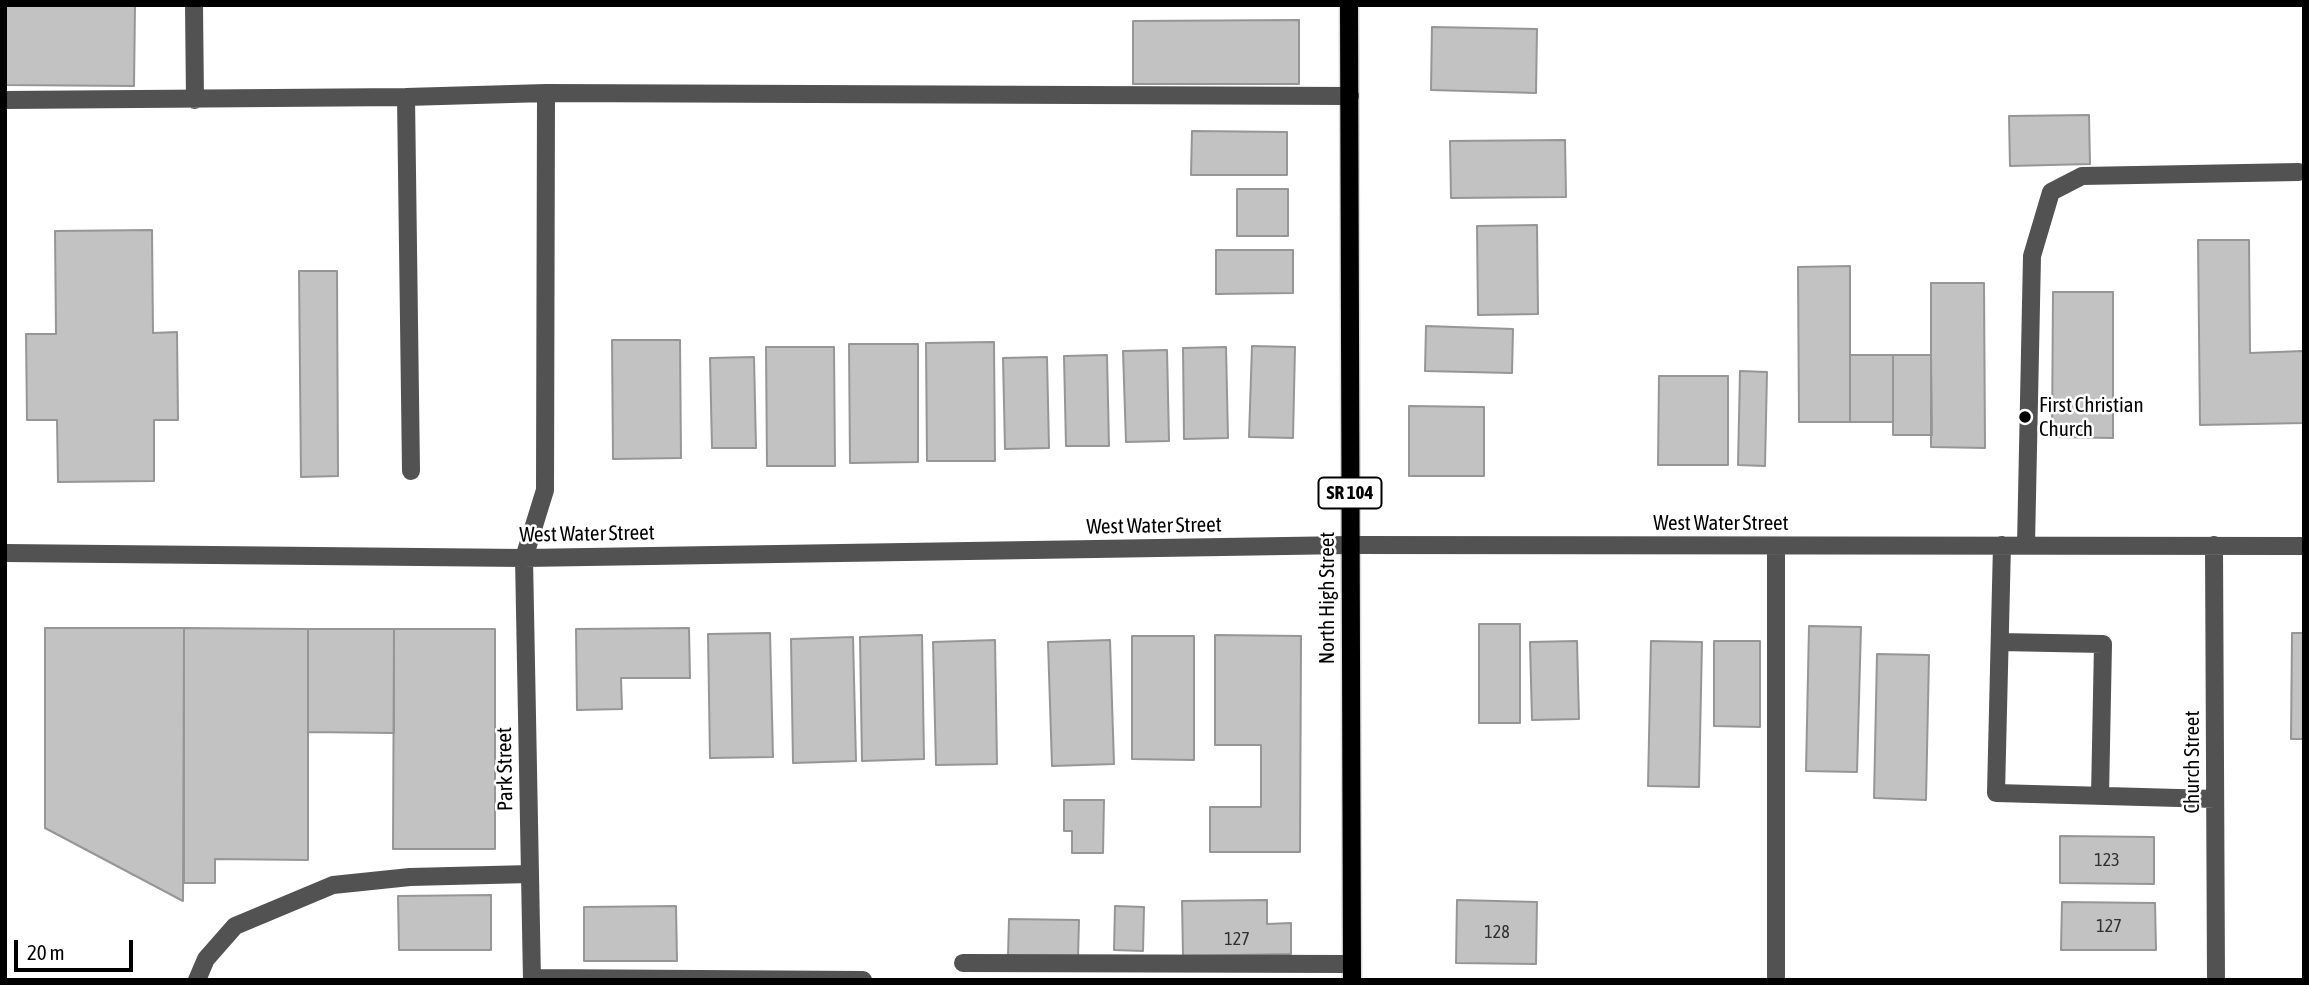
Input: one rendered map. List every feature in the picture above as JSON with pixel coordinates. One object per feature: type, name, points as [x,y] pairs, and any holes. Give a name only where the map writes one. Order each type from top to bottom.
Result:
[{"type":"main road","name":"North High Street","points":[[1349,5],[1352,972]]},
{"type":"street","points":[[194,5],[195,100]]},
{"type":"street","points":[[5,100],[195,100],[546,93],[1350,96]]},
{"type":"street","name":"Park Street","points":[[532,979],[524,558],[545,491],[546,93]]},
{"type":"street","points":[[406,97],[411,471]]},
{"type":"street","points":[[2026,545],[2032,256],[2051,192],[2082,176],[2299,172]]},
{"type":"street","name":"West Water Street","points":[[5,552],[524,558],[1349,545],[2304,546]]},
{"type":"street","points":[[2002,545],[1996,793],[2215,799]]},
{"type":"street","name":"Church Street","points":[[2214,545],[2216,980]]},
{"type":"street","points":[[1776,546],[1776,980]]},
{"type":"street","points":[[2000,642],[2103,644],[2100,796]]},
{"type":"street","points":[[197,980],[206,959],[235,926],[333,885],[410,877],[530,874]]},
{"type":"street","points":[[963,963],[1352,972]]},
{"type":"street","points":[[532,979],[863,980]]},
{"type":"building","points":[[5,5],[135,5],[134,86],[5,85]]},
{"type":"building","points":[[1299,20],[1299,84],[1133,84],[1133,21]]},
{"type":"building","points":[[1432,27],[1537,29],[1536,93],[1431,90]]},
{"type":"building","points":[[2089,115],[2090,164],[2010,166],[2009,116]]},
{"type":"building","points":[[1192,131],[1287,132],[1287,175],[1191,175]]},
{"type":"building","points":[[1565,140],[1566,197],[1451,198],[1450,141]]},
{"type":"building","points":[[1237,189],[1288,189],[1288,236],[1237,236]]},
{"type":"building","points":[[1537,225],[1538,314],[1478,315],[1477,226]]},
{"type":"building","points":[[152,230],[153,333],[177,332],[178,420],[154,420],[154,481],[58,482],[57,420],[27,420],[26,334],[56,334],[55,231]]},
{"type":"building","points":[[2198,240],[2249,240],[2250,353],[2303,351],[2304,423],[2200,425]]},
{"type":"building","points":[[1216,250],[1293,250],[1293,293],[1216,294]]},
{"type":"building","points":[[1850,266],[1850,422],[1799,422],[1798,267]]},
{"type":"building","points":[[299,271],[337,271],[338,476],[301,477]]},
{"type":"building","points":[[1931,283],[1984,283],[1985,448],[1931,447]]},
{"type":"building","points":[[2053,292],[2113,292],[2113,438],[2052,437]]},
{"type":"building","points":[[1426,326],[1513,329],[1512,373],[1425,371]]},
{"type":"building","points":[[612,340],[680,340],[681,458],[613,459]]},
{"type":"building","points":[[994,342],[995,461],[927,461],[926,343]]},
{"type":"building","points":[[849,344],[918,344],[918,462],[850,463]]},
{"type":"building","points":[[1252,346],[1295,347],[1293,438],[1249,437]]},
{"type":"building","points":[[766,347],[834,347],[835,466],[767,466]]},
{"type":"building","points":[[1226,347],[1228,438],[1184,439],[1183,348]]},
{"type":"building","points":[[1167,350],[1169,441],[1126,442],[1123,351]]},
{"type":"building","points":[[1107,355],[1109,446],[1066,446],[1064,356]]},
{"type":"building","points":[[1850,355],[1893,355],[1893,422],[1850,422]]},
{"type":"building","points":[[1893,355],[1931,355],[1932,435],[1893,435]]},
{"type":"building","points":[[754,357],[756,448],[712,448],[710,358]]},
{"type":"building","points":[[1047,357],[1049,448],[1005,449],[1003,358]]},
{"type":"building","points":[[1740,371],[1767,372],[1765,466],[1738,465]]},
{"type":"building","points":[[1659,376],[1728,376],[1728,465],[1658,465]]},
{"type":"building","points":[[1409,406],[1484,407],[1484,476],[1409,476]]},
{"type":"building","points":[[1479,624],[1520,624],[1520,723],[1479,723]]},
{"type":"building","points":[[1809,626],[1861,627],[1857,772],[1806,771]]},
{"type":"building","points":[[45,628],[184,628],[183,901],[45,828]]},
{"type":"building","points":[[184,628],[308,629],[308,860],[215,859],[215,883],[184,883]]},
{"type":"building","points":[[689,628],[690,678],[621,678],[622,709],[577,710],[576,629]]},
{"type":"building","points":[[308,629],[394,629],[394,733],[308,732]]},
{"type":"building","points":[[394,629],[495,629],[495,849],[393,849]]},
{"type":"building","points":[[770,633],[773,757],[710,758],[708,634]]},
{"type":"building","points":[[2292,633],[2304,633],[2304,739],[2291,739]]},
{"type":"building","points":[[922,635],[924,759],[862,761],[860,637]]},
{"type":"building","points":[[1215,635],[1301,636],[1300,852],[1210,852],[1210,807],[1261,807],[1261,745],[1215,745]]},
{"type":"building","points":[[1132,636],[1194,636],[1194,760],[1132,759]]},
{"type":"building","points":[[853,637],[856,761],[793,763],[791,639]]},
{"type":"building","points":[[995,640],[997,764],[936,765],[933,642]]},
{"type":"building","points":[[1110,640],[1114,764],[1052,766],[1048,642]]},
{"type":"building","points":[[1577,641],[1579,719],[1532,720],[1530,642]]},
{"type":"building","points":[[1651,641],[1702,642],[1699,787],[1648,786]]},
{"type":"building","points":[[1714,641],[1760,641],[1760,727],[1714,726]]},
{"type":"building","points":[[1877,654],[1929,655],[1926,800],[1874,798]]},
{"type":"building","points":[[1064,800],[1104,800],[1103,853],[1072,853],[1072,831],[1064,831]]},
{"type":"building","points":[[2060,836],[2154,837],[2154,884],[2060,883]]},
{"type":"building","points":[[2304,893],[2304,973],[2303,973]]},
{"type":"building","points":[[491,895],[491,950],[399,950],[398,896]]},
{"type":"building","points":[[1267,900],[1267,924],[1291,923],[1291,954],[1183,956],[1182,901]]},
{"type":"building","points":[[1457,900],[1537,902],[1536,964],[1456,963]]},
{"type":"building","points":[[2062,902],[2155,903],[2156,950],[2061,950]]},
{"type":"building","points":[[676,906],[677,961],[584,961],[584,907]]},
{"type":"building","points":[[1115,906],[1144,907],[1143,951],[1114,950]]},
{"type":"building","points":[[1009,919],[1079,920],[1078,958],[1008,956]]},
{"type":"place","name":"First Christian Church","points":[[2025,417]]}]
